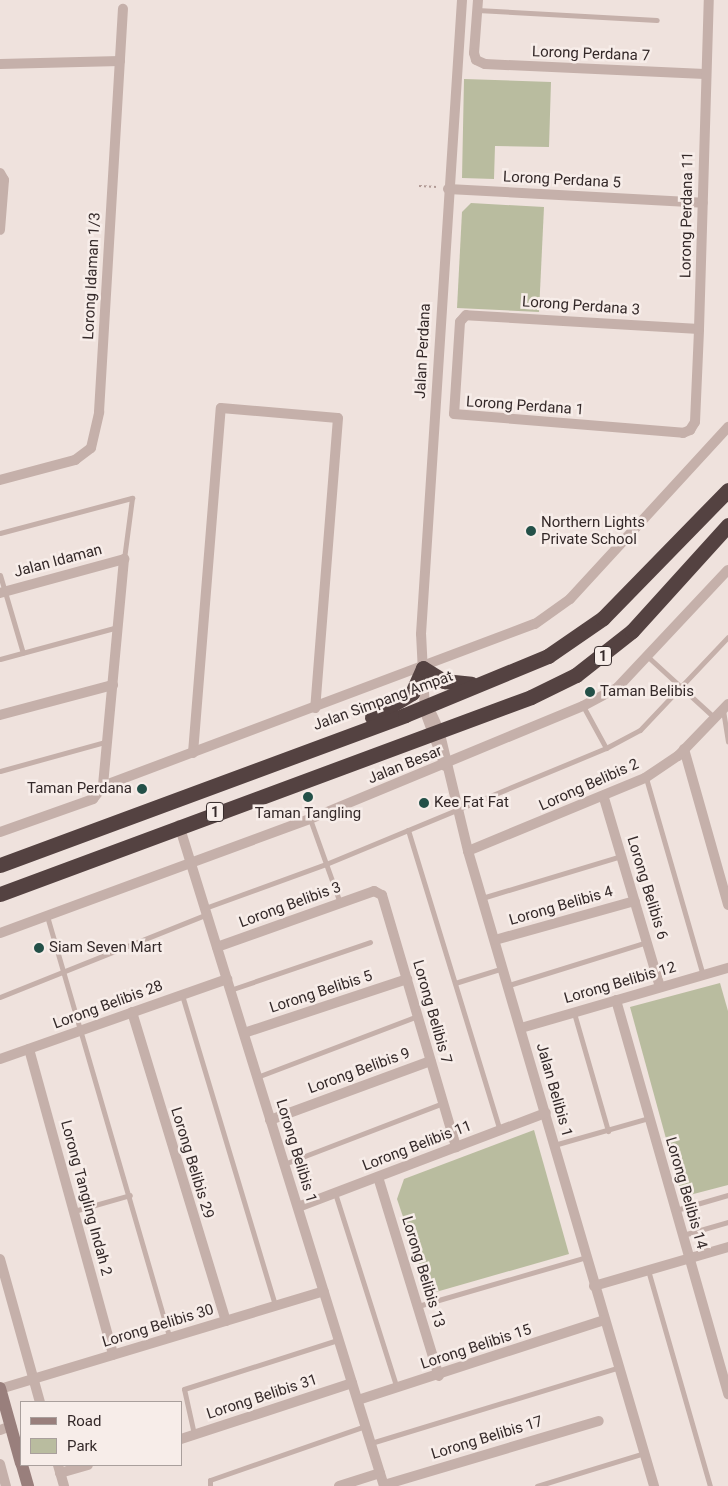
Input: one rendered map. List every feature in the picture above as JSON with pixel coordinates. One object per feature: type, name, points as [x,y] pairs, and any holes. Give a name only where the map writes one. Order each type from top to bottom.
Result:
[{"type":"highway","name":"Jalan Simpang Ampat","points":[[0,865],[316,744],[480,684],[577,640],[633,590],[728,490]]},
{"type":"highway","name":"1","points":[[0,894],[179,825],[531,697],[607,653],[728,525]]},
{"type":"highway","points":[[316,744],[401,703],[412,693],[422,668],[455,685],[480,684]]},
{"type":"street","name":"Jalan Perdana","points":[[427,704],[422,668],[448,188],[462,0]]},
{"type":"street","name":"Lorong Perdana 11","points":[[690,430],[695,422],[703,204],[705,74],[709,0]]},
{"type":"street","name":"Lorong Perdana 7","points":[[477,5],[476,60],[492,66],[705,74]]},
{"type":"street","name":"Lorong Idaman 1/3","points":[[0,480],[75,460],[91,448],[99,412],[123,8]]},
{"type":"street","points":[[0,64],[120,61]]},
{"type":"street","points":[[0,173],[4,180],[0,230]]},
{"type":"street","name":"Lorong Perdana 5","points":[[448,188],[703,204]]},
{"type":"street","name":"Lorong Perdana 3","points":[[462,317],[699,329]]},
{"type":"street","name":"Lorong Perdana 1","points":[[462,317],[454,414],[458,417],[683,433],[690,430]]},
{"type":"street","points":[[193,753],[221,408],[338,418],[315,708]]},
{"type":"street","points":[[103,786],[520,632],[556,612],[728,427]]},
{"type":"street","points":[[0,832],[93,799],[103,786],[124,559]]},
{"type":"street","name":"Jalan Idaman","points":[[2,592],[124,559]]},
{"type":"street","name":"Jalan Besar","points":[[0,932],[310,819],[444,766],[583,706],[617,688],[728,570]]},
{"type":"street","points":[[0,715],[113,685]]},
{"type":"street","name":"Jalan Belibis 1","points":[[427,704],[458,809],[468,851],[546,1113],[594,1286],[654,1486]]},
{"type":"street","name":"Lorong Belibis 2","points":[[468,851],[604,798],[645,778],[684,749],[725,707]]},
{"type":"street","points":[[684,749],[728,905]]},
{"type":"street","name":"Lorong Belibis 6","points":[[604,798],[660,987]]},
{"type":"street","name":"Lorong Belibis 1","points":[[179,825],[384,1485]]},
{"type":"street","name":"Lorong Belibis 3","points":[[217,947],[374,891]]},
{"type":"street","name":"Lorong Belibis 7","points":[[374,891],[385,898],[456,1147]]},
{"type":"street","name":"Lorong Belibis 4","points":[[495,940],[635,901]]},
{"type":"street","name":"Lorong Belibis 12","points":[[521,1028],[728,968]]},
{"type":"street","name":"Lorong Belibis 28","points":[[0,1060],[227,979]]},
{"type":"street","name":"Lorong Belibis 5","points":[[244,1033],[407,979]]},
{"type":"street","name":"Lorong Belibis 14","points":[[616,1000],[728,1394]]},
{"type":"street","name":"Lorong Belibis 29","points":[[132,1012],[226,1321]]},
{"type":"street","name":"Lorong Tangling Indah 2","points":[[29,1049],[113,1355]]},
{"type":"street","name":"Lorong Belibis 9","points":[[270,1120],[430,1061]]},
{"type":"street","name":"Lorong Belibis 11","points":[[298,1207],[546,1113]]},
{"type":"street","name":"Lorong Belibis 13","points":[[378,1177],[439,1376]]},
{"type":"street","points":[[594,1286],[728,1247]]},
{"type":"street","points":[[0,1259],[40,1401]]},
{"type":"street","name":"Lorong Belibis 30","points":[[0,1389],[324,1292]]},
{"type":"street","name":"Lorong Belibis 15","points":[[358,1400],[439,1376],[604,1320]]},
{"type":"street","name":"Lorong Belibis 31","points":[[182,1439],[352,1383]]},
{"type":"street","points":[[0,1389],[5,1428],[20,1460]]},
{"type":"street","name":"Lorong Belibis 17","points":[[384,1485],[599,1420]]},
{"type":"street","points":[[0,1464],[6,1486]]},
{"type":"street","points":[[23,1466],[28,1486]]},
{"type":"street","points":[[64,1486],[59,1469],[81,1466]]},
{"type":"street","points":[[339,1486],[380,1473]]},
{"type":"lane","points":[[477,5],[657,20]]},
{"type":"lane","points":[[0,533],[132,498],[124,559]]},
{"type":"lane","points":[[0,575],[2,592],[23,653]]},
{"type":"lane","points":[[0,659],[118,627]]},
{"type":"lane","points":[[0,997],[65,972],[206,911],[326,864],[606,748],[640,730],[728,637]]},
{"type":"lane","points":[[647,656],[715,718]]},
{"type":"lane","points":[[583,706],[606,748]]},
{"type":"lane","points":[[725,707],[728,742]]},
{"type":"lane","points":[[0,771],[108,741]]},
{"type":"lane","points":[[645,778],[703,975]]},
{"type":"lane","points":[[310,819],[340,903]]},
{"type":"lane","points":[[408,830],[500,1130]]},
{"type":"lane","points":[[482,898],[621,856]]},
{"type":"lane","points":[[46,914],[65,972],[130,1195],[169,1338]]},
{"type":"lane","points":[[230,990],[370,942]]},
{"type":"lane","points":[[509,985],[647,942]]},
{"type":"lane","points":[[455,983],[503,968]]},
{"type":"lane","points":[[182,994],[275,1306]]},
{"type":"lane","points":[[574,1012],[608,1130]]},
{"type":"lane","points":[[257,1077],[418,1015]]},
{"type":"lane","points":[[284,1164],[443,1103]]},
{"type":"lane","points":[[554,1145],[649,1118]]},
{"type":"lane","points":[[335,1193],[397,1388]]},
{"type":"lane","points":[[676,1210],[728,1194]]},
{"type":"lane","points":[[74,1211],[130,1195]]},
{"type":"lane","points":[[682,1235],[728,1222]]},
{"type":"lane","points":[[418,1306],[587,1257]]},
{"type":"lane","points":[[648,1270],[710,1486]]},
{"type":"lane","points":[[194,1435],[184,1389],[339,1339]]},
{"type":"lane","points":[[371,1443],[619,1367]]},
{"type":"lane","points":[[210,1486],[210,1480],[365,1425]]},
{"type":"lane","points":[[537,1486],[644,1453]]},
{"type":"path","points":[[419,186],[448,188]]},
{"type":"green space","points":[[464,79],[551,82],[549,147],[495,146],[494,179],[462,178]]},
{"type":"green space","points":[[471,203],[544,207],[539,312],[457,308],[462,212]]},
{"type":"green space","points":[[720,983],[728,1011],[728,1185],[682,1197],[630,1007]]},
{"type":"green space","points":[[534,1130],[569,1254],[429,1294],[397,1199],[404,1179]]},
{"type":"place","name":"Northern Lights Private School","points":[[531,531]]},
{"type":"place","name":"Taman Belibis","points":[[590,692]]},
{"type":"place","name":"Taman Perdana","points":[[142,789]]},
{"type":"place","name":"Taman Tangling","points":[[308,797]]},
{"type":"place","name":"Kee Fat Fat","points":[[424,803]]},
{"type":"place","name":"Siam Seven Mart","points":[[39,948]]}]
